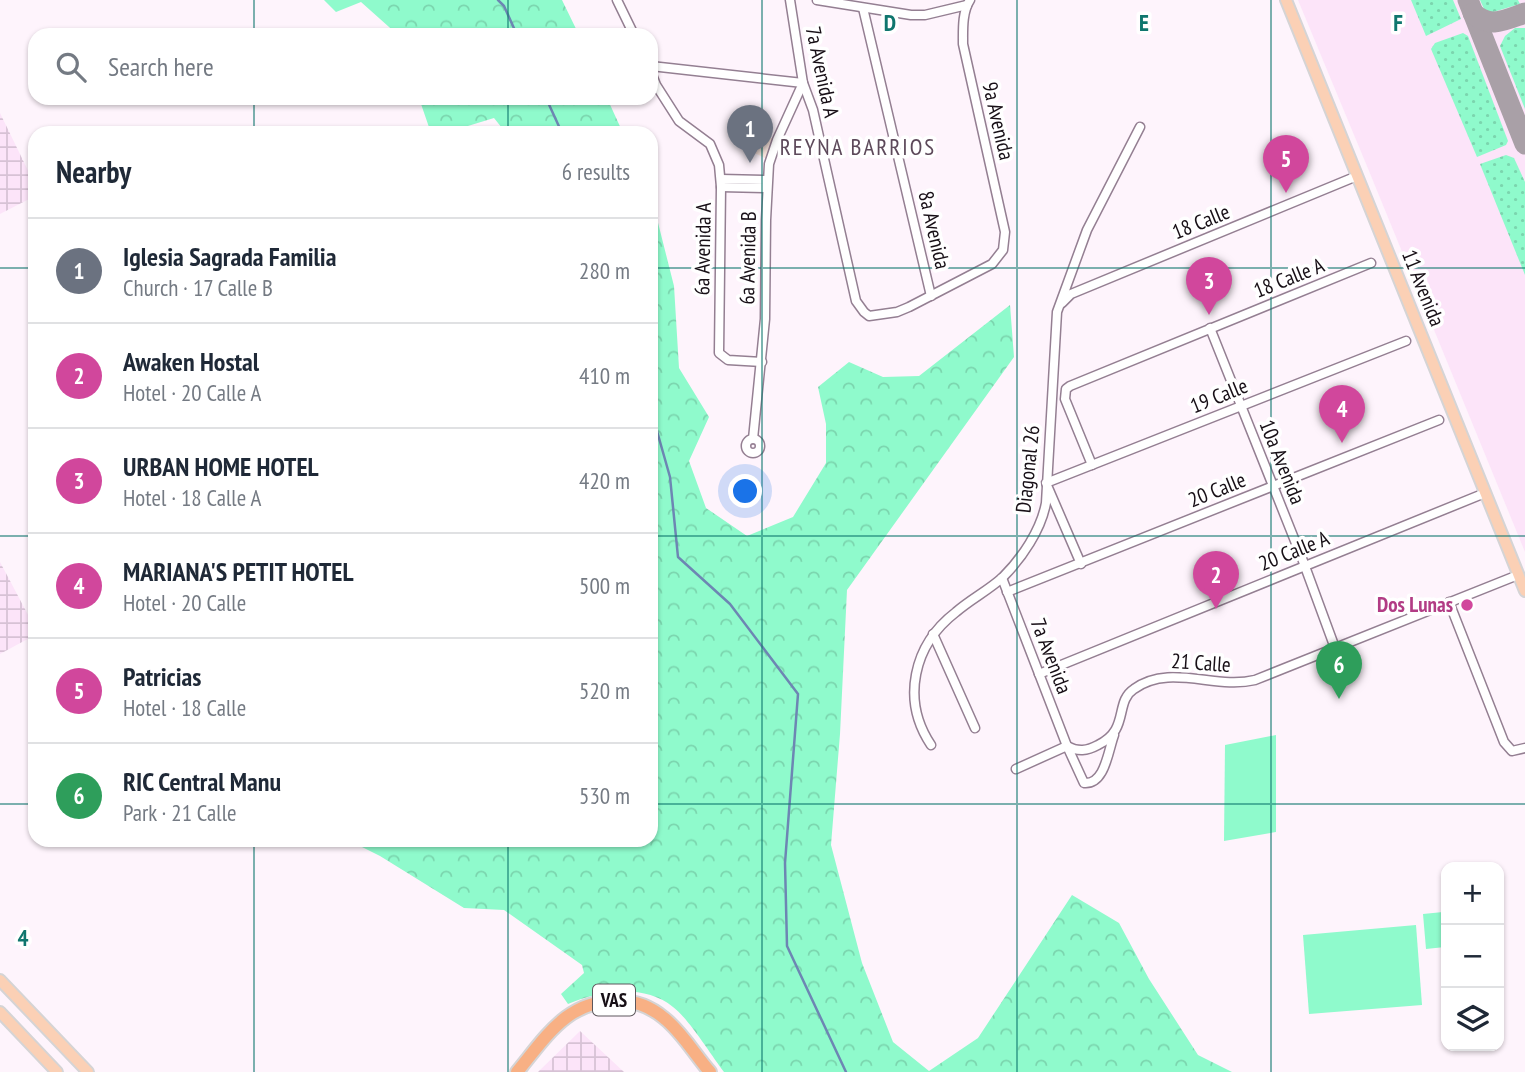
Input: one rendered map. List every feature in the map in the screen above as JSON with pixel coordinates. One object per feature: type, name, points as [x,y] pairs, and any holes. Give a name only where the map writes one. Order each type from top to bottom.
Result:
[{"type":"highway","name":"VAS","points":[[517,1072],[551,1030],[572,1013],[591,1003],[615,1000],[632,1001],[664,1017],[710,1072]]},
{"type":"main road","name":"11 Avenida","points":[[1286,0],[1525,591]]},
{"type":"main road","points":[[0,980],[88,1072]]},
{"type":"main road","points":[[0,1012],[57,1072]]},
{"type":"street","points":[[617,0],[631,28]]},
{"type":"street","name":"7a Avenida A","points":[[790,0],[803,83],[813,110],[856,301],[864,313],[877,316],[897,312],[931,296]]},
{"type":"street","points":[[817,0],[911,15],[925,15],[967,6]]},
{"type":"street","name":"9a Avenida","points":[[931,296],[992,264],[1003,250],[1005,232],[963,44],[967,6]]},
{"type":"street","name":"8a Avenida","points":[[863,8],[931,296]]},
{"type":"street","points":[[658,67],[803,83]]},
{"type":"street","name":"6a Avenida B","points":[[753,439],[765,319],[767,184],[777,140],[803,83]]},
{"type":"street","name":"6a Avenida A","points":[[658,88],[678,121],[710,144],[719,165],[718,349],[721,357],[728,360],[762,362]]},
{"type":"street","name":"Diagonal 26","points":[[933,634],[956,612],[1002,578],[1039,527],[1046,503],[1057,312],[1087,230],[1140,127]]},
{"type":"street","name":"18 Calle","points":[[1060,304],[1071,295],[1357,176]]},
{"type":"street","points":[[721,183],[767,184]]},
{"type":"street","name":"18 Calle A","points":[[1092,465],[1065,399],[1066,389],[1371,264]]},
{"type":"street","name":"10a Avenida","points":[[1210,328],[1305,565],[1335,648]]},
{"type":"street","name":"19 Calle","points":[[1046,483],[1406,341]]},
{"type":"street","name":"20 Calle","points":[[1007,592],[1439,419]]},
{"type":"street","points":[[1046,483],[1081,564]]},
{"type":"street","name":"20 Calle A","points":[[1039,674],[1485,493]]},
{"type":"street","name":"21 Calle","points":[[1067,747],[1084,783],[1096,781],[1129,692],[1146,682],[1168,677],[1236,684],[1246,682],[1518,575]]},
{"type":"street","name":"7a Avenida","points":[[1002,578],[1067,747]]},
{"type":"street","points":[[1449,602],[1508,749],[1516,751],[1525,748]]},
{"type":"street","points":[[933,634],[975,728]]},
{"type":"street","points":[[931,745],[915,714],[914,690],[921,662],[933,634]]},
{"type":"street","points":[[1016,769],[1067,747],[1084,750],[1114,735]]},
{"type":"shaded area","points":[[1298,0],[1525,0],[1525,552],[1369,171]]},
{"type":"shaded area","points":[[0,113],[28,171],[28,200],[0,214]]},
{"type":"shaded area","points":[[756,134],[775,139],[767,159],[750,151]]},
{"type":"shaded area","points":[[0,562],[28,615],[28,639],[0,654]]},
{"type":"shaded area","points":[[580,1031],[624,1072],[538,1072]]},
{"type":"green space","points":[[324,0],[562,0],[576,28],[390,28],[361,2],[336,12]]},
{"type":"green space","points":[[1411,0],[1453,0],[1461,19],[1426,36]]},
{"type":"green space","points":[[1480,0],[1518,0],[1520,4],[1490,13],[1484,9]]},
{"type":"green space","points":[[1515,28],[1525,28],[1525,109],[1500,46],[1505,36]]},
{"type":"green space","points":[[1463,33],[1468,36],[1508,141],[1506,145],[1477,157],[1431,49],[1435,43]]},
{"type":"green space","points":[[421,105],[610,105],[620,126],[500,126],[494,118],[468,126],[429,126]]},
{"type":"green space","points":[[1506,155],[1514,158],[1525,182],[1525,275],[1480,164]]},
{"type":"green space","points":[[658,223],[674,286],[679,368],[709,417],[689,461],[706,508],[747,536],[793,517],[826,463],[826,424],[818,387],[849,362],[883,377],[919,376],[1010,305],[1014,357],[847,590],[831,845],[862,963],[893,1042],[929,1071],[978,1038],[1072,895],[1119,923],[1149,979],[1198,1055],[1232,1072],[724,1072],[686,1020],[661,999],[635,992],[621,992],[593,996],[568,1004],[561,994],[584,973],[582,965],[504,910],[464,908],[362,847],[658,847]]},
{"type":"green space","points":[[1276,735],[1276,832],[1224,841],[1225,745]]},
{"type":"green space","points":[[1441,912],[1441,947],[1426,949],[1423,914]]},
{"type":"green space","points":[[1416,925],[1422,1005],[1309,1014],[1303,935]]},
{"type":"waterway","points":[[498,0],[504,6],[514,28]]},
{"type":"waterway","points":[[549,105],[559,126]]},
{"type":"waterway","points":[[658,435],[670,477],[678,557],[730,604],[798,694],[785,863],[787,946],[846,1072]]},
{"type":"taxiway","points":[[1468,0],[1525,144]]},
{"type":"taxiway","points":[[1473,13],[1492,22],[1525,13]]},
{"type":"place","name":"Iglesia Sagrada Familia","points":[[750,163]]},
{"type":"place","name":"Patricias","points":[[1286,193]]},
{"type":"place","name":"URBAN HOME HOTEL","points":[[1209,315]]},
{"type":"place","name":"MARIANA'S PETIT HOTEL","points":[[1342,443]]},
{"type":"place","name":"Dos Lunas","points":[[1467,605]]},
{"type":"place","name":"Awaken Hostal","points":[[1216,609]]},
{"type":"place","name":"RIC Central Manu","points":[[1339,699]]},
{"type":"district","name":"REYNA BARRIOS","points":[[858,147]]}]
